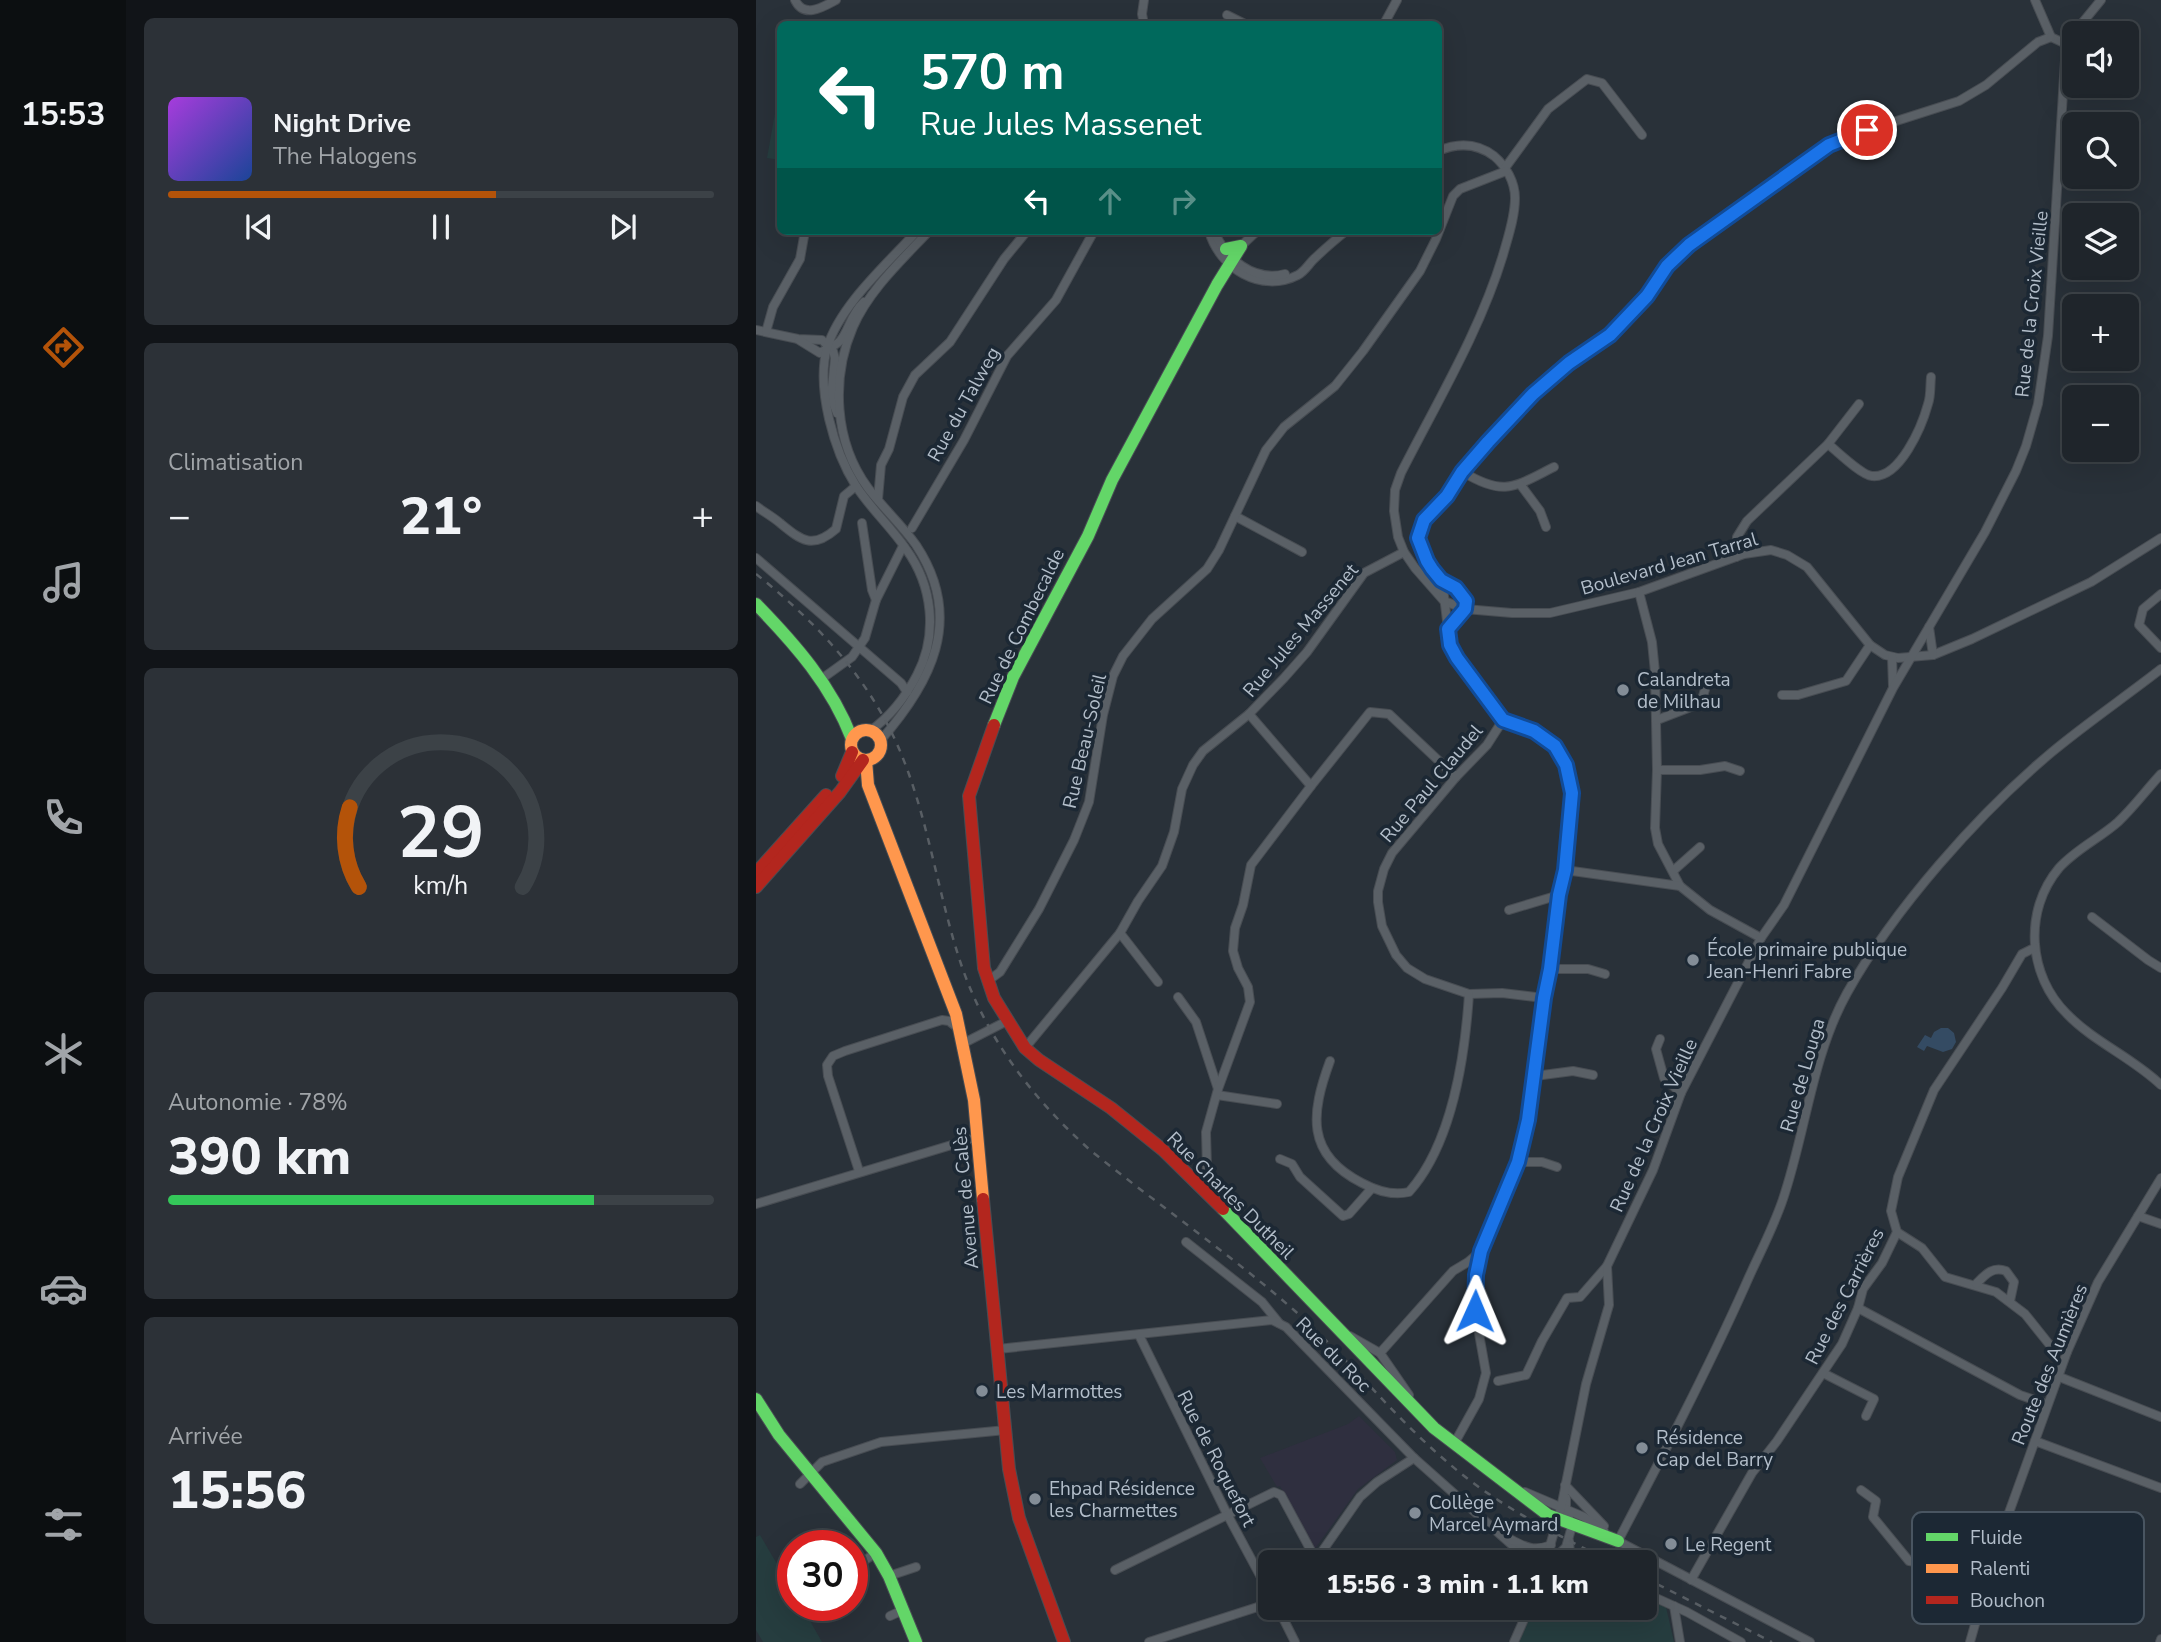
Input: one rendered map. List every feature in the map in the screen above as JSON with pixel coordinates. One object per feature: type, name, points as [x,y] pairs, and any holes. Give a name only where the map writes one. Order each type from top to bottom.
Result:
[{"type":"street","points":[[795,0],[796,5],[805,11],[817,10],[836,0]]},
{"type":"street","points":[[1143,21],[1144,0]]},
{"type":"street","points":[[1386,21],[1396,0]]},
{"type":"street","points":[[2035,0],[2051,37],[2062,42]]},
{"type":"street","points":[[2084,21],[2101,0]]},
{"type":"street","points":[[1227,15],[1239,21]]},
{"type":"street","points":[[1454,1444],[1479,1399],[1486,1373],[1475,1311],[1476,1275],[1481,1251],[1518,1162],[1528,1120],[1559,895],[1565,870],[1572,793],[1566,765],[1555,746],[1534,731],[1503,720],[1457,658],[1450,645],[1441,580],[1420,547],[1420,528],[1424,520],[1447,496],[1462,472],[1506,421],[1569,363],[1610,335],[1647,296],[1667,266],[1689,245],[1829,145],[1843,138],[1959,101],[1986,85],[2038,42],[2051,37]]},
{"type":"street","points":[[1506,170],[1548,108],[1587,79],[1602,83],[1642,135]]},
{"type":"street","name":"Rue de la Croix Vieille","points":[[1550,1550],[1562,1513],[1565,1485],[1586,1384],[1609,1305],[1607,1266],[1653,1170],[1681,1093],[1761,938],[1784,905],[1893,688],[1985,532],[2026,446],[2038,404],[2048,336],[2063,98]]},
{"type":"street","points":[[1404,552],[1395,526],[1395,491],[1401,473],[1487,300],[1511,226],[1515,196],[1514,186],[1506,170],[1494,156],[1472,146],[1451,146],[1442,149]]},
{"type":"street","name":"Rue Beau-Soleil","points":[[1442,224],[1453,196],[1460,189],[1506,170]]},
{"type":"street","points":[[756,887],[865,760],[878,754],[880,741],[924,682],[934,659],[940,627],[936,590],[926,565],[916,546],[867,488],[853,461],[831,397],[835,358],[833,351],[822,340],[761,331],[800,259],[804,235]]},
{"type":"street","points":[[756,873],[846,771],[859,738],[890,717],[908,692],[921,667],[929,640],[930,610],[918,568],[908,551],[856,486],[838,445],[825,397],[823,371],[828,347],[844,314],[913,235]]},
{"type":"street","points":[[828,347],[842,340],[856,309],[925,235]]},
{"type":"street","points":[[878,499],[881,465],[889,449],[904,397],[915,375],[950,342],[1004,259],[1024,235]]},
{"type":"street","name":"Rue du Talweg","points":[[912,528],[964,440],[1007,356],[1056,300],[1092,235]]},
{"type":"street","points":[[1211,235],[1221,255],[1229,257],[1248,270],[1269,276],[1289,273],[1312,261],[1341,235]]},
{"type":"street","points":[[1216,235],[1229,257]]},
{"type":"street","name":"Rue de Combecalde","points":[[1025,1048],[994,998],[984,968],[969,796],[1013,677],[1088,536],[1112,480],[1229,257],[1253,235]]},
{"type":"street","name":"Rue Beau-Soleil","points":[[989,980],[1000,971],[1039,909],[1074,840],[1089,802],[1106,702],[1122,656],[1152,619],[1208,569],[1272,442],[1284,427],[1335,386],[1420,271],[1438,235]]},
{"type":"street","points":[[841,426],[839,373],[846,346],[862,310],[876,290]]},
{"type":"street","points":[[1828,444],[1871,476],[1887,474],[1898,465],[1921,425],[1929,401],[1931,377]]},
{"type":"street","points":[[1737,557],[1737,537],[1747,521],[1828,444],[1859,404]]},
{"type":"street","points":[[1462,472],[1494,487],[1520,484],[1554,467]]},
{"type":"street","points":[[1520,484],[1540,511],[1546,527]]},
{"type":"street","points":[[756,506],[802,540],[818,541],[836,529],[844,496],[856,486]]},
{"type":"street","points":[[1235,516],[1302,552]]},
{"type":"street","points":[[862,523],[872,590],[876,600]]},
{"type":"street","points":[[1895,658],[1933,655],[1972,639],[2091,582],[2161,538]]},
{"type":"street","points":[[820,680],[852,657],[865,638],[876,600],[902,548]]},
{"type":"street","name":"Boulevard Jean Tarral","points":[[1404,552],[1429,586],[1465,605],[1489,611],[1549,613],[1639,592],[1755,551],[1771,550],[1787,555],[1807,567],[1870,645],[1895,658]]},
{"type":"street","name":"Rue Jules Massenet","points":[[1025,1048],[1120,933],[1162,866],[1174,832],[1182,789],[1203,751],[1250,714],[1307,652],[1364,573],[1404,552]]},
{"type":"street","points":[[756,558],[901,683],[908,692]]},
{"type":"street","points":[[1441,580],[1456,588],[1465,605],[1448,629]]},
{"type":"street","points":[[1639,592],[1652,642],[1657,720],[1655,828],[1662,855],[1680,886],[1717,914],[1761,938]]},
{"type":"street","points":[[2161,594],[2143,608],[2139,625],[2161,648]]},
{"type":"street","points":[[756,604],[794,645],[820,680],[859,738],[865,760]]},
{"type":"street","points":[[1929,626],[1933,655]]},
{"type":"street","points":[[1782,695],[1798,695],[1846,681],[1870,645]]},
{"type":"street","name":"Rue de la Croix Vieille","points":[[1893,688],[1895,658]]},
{"type":"street","name":"Rue de Louga","points":[[1618,1541],[1707,1370],[1783,1200],[1824,1047],[1832,1022],[1848,991],[1887,932],[1932,874],[1977,824],[2053,751],[2161,669]]},
{"type":"street","points":[[1657,720],[1701,703],[1706,686]]},
{"type":"street","points":[[1202,1187],[1206,1168],[1206,1132],[1217,1092],[1250,1002],[1248,987],[1233,951],[1235,928],[1251,865],[1370,712],[1388,714],[1455,777]]},
{"type":"street","points":[[1250,714],[1311,786]]},
{"type":"street","name":"Rue Paul Claudel","points":[[1503,720],[1487,745],[1455,777],[1392,853],[1384,869],[1378,902],[1382,926],[1402,962],[1425,979],[1469,994],[1502,993],[1544,998]]},
{"type":"street","points":[[859,738],[880,741]]},
{"type":"street","name":"Avenue de Calès","points":[[865,760],[868,785],[956,1014],[964,1043],[975,1100],[1009,1469],[1019,1518],[1064,1642]]},
{"type":"street","points":[[1657,770],[1700,770],[1725,766],[1740,771]]},
{"type":"street","points":[[2161,774],[2122,818],[2060,867],[2036,915],[2034,948],[2048,990],[2058,1006],[2145,1070],[2161,1085]]},
{"type":"street","points":[[1672,871],[1700,847]]},
{"type":"street","points":[[756,880],[780,859]]},
{"type":"street","points":[[1565,870],[1680,886]]},
{"type":"street","points":[[1509,910],[1559,895]]},
{"type":"street","points":[[2092,917],[2161,967]]},
{"type":"street","points":[[1120,933],[1158,982]]},
{"type":"street","name":"Rue des Carrières","points":[[1691,1580],[1752,1473],[1842,1343],[1858,1308],[1863,1289],[1882,1263],[1898,1232],[1891,1211],[1898,1177],[1934,1090],[2003,988],[2022,954],[2034,948]]},
{"type":"street","points":[[1550,969],[1588,969],[1605,974]]},
{"type":"street","points":[[1330,1061],[1320,1087],[1316,1111],[1317,1129],[1327,1156],[1345,1174],[1372,1188],[1399,1195],[1409,1192],[1420,1180],[1450,1113],[1462,1062],[1469,994]]},
{"type":"street","points":[[1178,998],[1196,1022],[1217,1092]]},
{"type":"street","points":[[859,1171],[828,1076],[827,1065],[833,1056],[942,1020],[949,1021],[959,1029]]},
{"type":"street","points":[[964,1043],[1007,1020]]},
{"type":"street","points":[[1660,1039],[1656,1049],[1664,1078],[1681,1093]]},
{"type":"street","name":"Rue Charles Dutheil","points":[[1025,1048],[1111,1108],[1163,1150],[1202,1187],[1426,1421],[1502,1482],[1562,1513],[1572,1525],[1618,1541]]},
{"type":"street","points":[[1535,1076],[1573,1071],[1592,1075]]},
{"type":"street","points":[[1217,1092],[1277,1104]]},
{"type":"street","points":[[756,1203],[978,1137]]},
{"type":"street","points":[[1280,1159],[1292,1164],[1300,1177],[1343,1216],[1349,1214],[1372,1188]]},
{"type":"street","points":[[1518,1162],[1542,1162],[1557,1167]]},
{"type":"street","name":"Route des Aumières","points":[[2009,1512],[2046,1404],[2098,1282],[2161,1178]]},
{"type":"street","points":[[2138,1216],[2161,1224]]},
{"type":"street","points":[[1898,1232],[1922,1248],[1945,1277],[1996,1292],[2025,1314],[2049,1344],[2067,1352]]},
{"type":"street","points":[[1186,1242],[1262,1303],[1279,1323]]},
{"type":"street","points":[[1380,1353],[1453,1271],[1481,1251]]},
{"type":"street","points":[[1498,1381],[1526,1375],[1567,1298],[1580,1297],[1607,1266]]},
{"type":"street","points":[[1976,1284],[1993,1269],[2006,1271],[2014,1282],[2010,1301]]},
{"type":"street","points":[[1858,1308],[2020,1395],[2046,1404]]},
{"type":"street","name":"Rue du Roc","points":[[998,1349],[1263,1320],[1279,1323],[1286,1327],[1414,1458],[1518,1550]]},
{"type":"street","name":"Rue Charles Dutheil","points":[[1335,1328],[1380,1353],[1426,1421]]},
{"type":"street","name":"Rue de Roquefort","points":[[1139,1335],[1258,1572]]},
{"type":"street","points":[[1823,1373],[1874,1399],[1866,1416]]},
{"type":"street","points":[[2057,1377],[2161,1417]]},
{"type":"street","points":[[756,1399],[779,1435],[876,1553],[889,1576],[916,1642]]},
{"type":"street","points":[[800,1484],[822,1462],[881,1442],[1006,1430]]},
{"type":"street","points":[[2035,1441],[2161,1488]]},
{"type":"street","points":[[1323,1550],[1360,1497],[1377,1482],[1414,1458]]},
{"type":"street","points":[[1565,1485],[1618,1541]]},
{"type":"street","points":[[1861,1490],[1876,1501],[1873,1517],[1912,1561]]},
{"type":"street","points":[[1115,1570],[1274,1492],[1281,1495],[1309,1550]]},
{"type":"street","points":[[1562,1513],[1584,1517],[1618,1541],[1810,1642]]},
{"type":"street","points":[[1570,1550],[1572,1525]]},
{"type":"street","points":[[1498,1532],[1528,1549],[1540,1550],[1551,1545]]},
{"type":"street","points":[[1498,1532],[1512,1550]]},
{"type":"street","points":[[1563,1550],[1569,1541]]},
{"type":"street","points":[[868,1558],[876,1553]]},
{"type":"street","points":[[889,1576],[916,1567]]},
{"type":"street","points":[[1657,1598],[1741,1642]]},
{"type":"street","points":[[1674,1606],[1680,1642]]},
{"type":"street","points":[[1149,1642],[1258,1607]]},
{"type":"street","points":[[890,1616],[903,1610]]},
{"type":"street","points":[[1284,1620],[1295,1642]]},
{"type":"street","points":[[1514,1642],[1524,1620]]},
{"type":"street","name":"Route des Aumières","points":[[1970,1642],[1975,1624]]},
{"type":"shaded area","points":[[1948,1028],[1954,1033],[1956,1042],[1952,1049],[1943,1052],[1927,1046],[1924,1051],[1917,1047],[1925,1035],[1931,1038],[1934,1032]]},
{"type":"shaded area","points":[[1359,1416],[1395,1452],[1397,1460],[1358,1489],[1314,1550],[1280,1486],[1277,1487],[1260,1458],[1348,1424]]},
{"type":"green space","points":[[777,102],[777,160],[767,158]]},
{"type":"green space","points":[[760,1535],[777,1564],[777,1621],[810,1621],[822,1642],[763,1642],[756,1630],[756,1537]]},
{"type":"green space","points":[[1657,1603],[1666,1607],[1674,1642],[1519,1642],[1529,1620],[1657,1620]]},
{"type":"railway","points":[[756,574],[799,611],[837,651],[870,695],[884,719],[897,744],[917,798],[953,937],[971,991],[998,1042],[1030,1088],[1090,1150],[1245,1269],[1295,1311],[1407,1425],[1465,1477],[1527,1518],[1588,1550]]},
{"type":"railway","points":[[1657,1584],[1772,1642]]},
{"type":"traffic: fast","points":[[994,725],[1013,677],[1088,536],[1112,480],[1217,285],[1241,246],[1226,249]]},
{"type":"traffic: fast","points":[[756,604],[811,667],[834,701],[852,739]]},
{"type":"traffic: fast","points":[[1223,1209],[1434,1428],[1548,1515],[1618,1541]]},
{"type":"traffic: fast","points":[[756,1399],[779,1435],[876,1553],[889,1576],[916,1642]]},
{"type":"traffic: slow","points":[[866,730],[872,731],[880,739],[881,745],[880,751],[872,759],[866,760],[860,759],[852,751],[851,745],[852,739],[860,731],[866,730]]},
{"type":"traffic: slow","points":[[866,760],[868,785],[956,1014],[974,1100],[983,1199]]},
{"type":"traffic: jam","points":[[994,725],[969,796],[984,968],[994,998],[1025,1048],[1111,1108],[1163,1150],[1223,1209]]},
{"type":"traffic: jam","points":[[842,776],[852,752]]},
{"type":"traffic: jam","points":[[756,887],[840,792],[863,760]]},
{"type":"traffic: jam","points":[[756,873],[826,795]]},
{"type":"traffic: jam","points":[[983,1199],[1009,1469],[1019,1518],[1064,1642]]},
{"type":"place","name":"Calandreta de Milhau","points":[[1623,690]]},
{"type":"place","name":"École primaire publique Jean-Henri Fabre","points":[[1693,960]]},
{"type":"place","name":"Les Marmottes","points":[[982,1391]]},
{"type":"place","name":"Résidence Cap del Barry","points":[[1642,1448]]},
{"type":"place","name":"Ehpad Résidence les Charmettes","points":[[1035,1499]]},
{"type":"place","name":"Collège Marcel Aymard","points":[[1415,1513]]},
{"type":"place","name":"Le Regent","points":[[1671,1544]]},
{"type":"route","points":[[1475,1311],[1476,1275],[1481,1251],[1518,1162],[1528,1120],[1559,895],[1565,870],[1572,793],[1566,765],[1555,746],[1534,731],[1503,720],[1457,658],[1447,636],[1448,629],[1465,609],[1466,601],[1456,588],[1441,580],[1432,569],[1420,547],[1420,528],[1424,520],[1447,496],[1462,472],[1506,421],[1569,363],[1610,335],[1647,296],[1667,266],[1689,245],[1829,145],[1867,130]]}]
